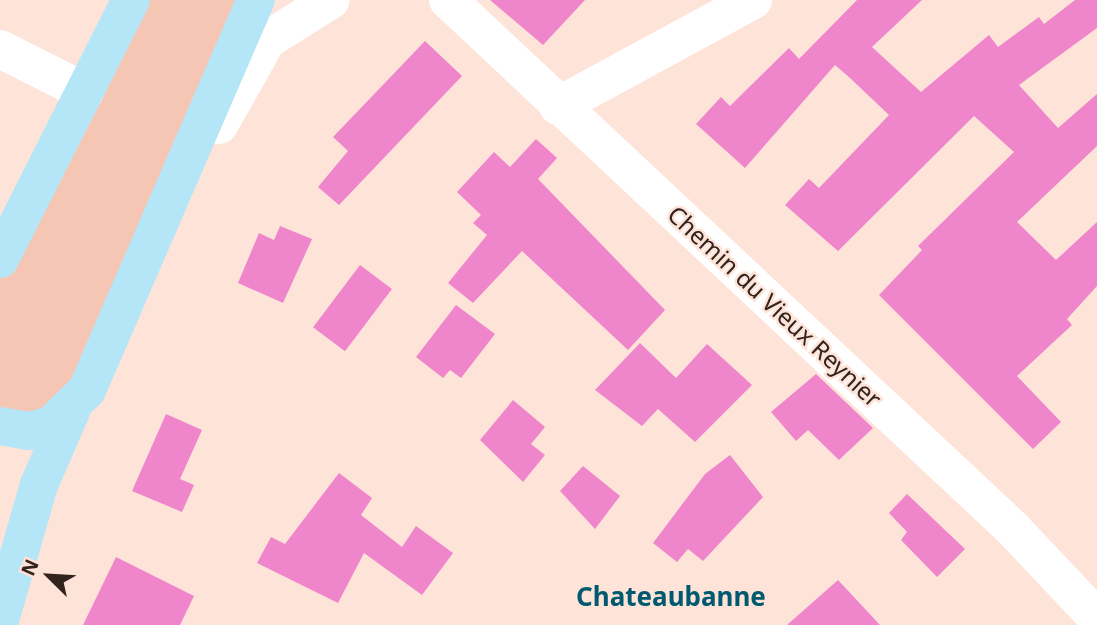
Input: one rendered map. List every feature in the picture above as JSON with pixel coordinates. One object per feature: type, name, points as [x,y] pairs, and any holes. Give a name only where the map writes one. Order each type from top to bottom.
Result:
[{"type":"main road","points":[[0,259],[131,0]]},
{"type":"main road","points":[[0,620],[39,485],[71,411],[87,390],[181,182],[256,0]]},
{"type":"main road","points":[[0,426],[29,431],[71,411]]},
{"type":"street","points":[[181,182],[267,40],[331,0]]},
{"type":"street","name":"Chemin du Vieux Reynier","points":[[449,0],[558,106],[1012,528],[1097,618]]},
{"type":"street","points":[[558,106],[753,0]]},
{"type":"street","points":[[0,49],[85,92]]},
{"type":"street","points":[[0,229],[43,177]]},
{"type":"shaded area","points":[[131,0],[256,0],[87,390],[0,426],[0,259]]},
{"type":"building","points":[[490,0],[585,0],[543,45]]},
{"type":"building","points":[[857,0],[922,0],[872,47],[921,92],[989,35],[998,47],[1039,17],[1044,24],[1075,0],[1097,0],[1097,28],[1019,85],[1058,128],[1097,94],[1097,146],[1017,222],[1056,260],[1097,222],[1097,286],[1067,319],[1072,325],[1017,376],[1061,422],[1033,449],[879,295],[922,250],[918,246],[1014,152],[974,116],[838,251],[785,205],[809,179],[819,188],[889,115],[850,78],[835,65],[745,168],[696,124],[721,97],[730,106],[789,48],[799,59]]},
{"type":"building","points":[[425,41],[462,76],[339,205],[318,187],[348,151],[333,137]]},
{"type":"building","points":[[536,139],[557,158],[538,179],[665,310],[628,350],[522,251],[473,303],[448,283],[487,235],[473,223],[481,215],[457,192],[494,152],[510,167]]},
{"type":"building","points":[[280,226],[312,239],[283,303],[238,283],[259,233],[274,240]]},
{"type":"building","points":[[360,265],[392,289],[345,351],[313,327]]},
{"type":"building","points":[[456,305],[495,334],[461,378],[450,370],[443,378],[416,357]]},
{"type":"building","points":[[640,343],[676,378],[707,344],[752,385],[695,442],[658,409],[642,426],[595,390]]},
{"type":"building","points":[[816,374],[873,428],[839,460],[808,430],[796,441],[771,412]]},
{"type":"building","points":[[513,400],[545,427],[531,444],[545,455],[523,482],[480,440]]},
{"type":"building","points":[[166,414],[202,430],[180,479],[194,485],[182,512],[132,491]]},
{"type":"building","points":[[730,455],[763,497],[703,561],[688,549],[677,562],[653,543],[705,474]]},
{"type":"building","points":[[583,466],[620,496],[595,529],[560,491]]},
{"type":"building","points":[[339,473],[372,498],[361,515],[402,547],[416,526],[453,553],[422,595],[364,553],[338,603],[257,563],[271,537],[285,544]]},
{"type":"building","points":[[907,494],[965,549],[937,577],[901,540],[907,532],[889,513]]},
{"type":"building","points":[[116,557],[194,596],[180,625],[83,625]]},
{"type":"building","points":[[838,580],[880,625],[787,625]]},
{"type":"district","name":"Chateaubanne","points":[[671,597]]}]
